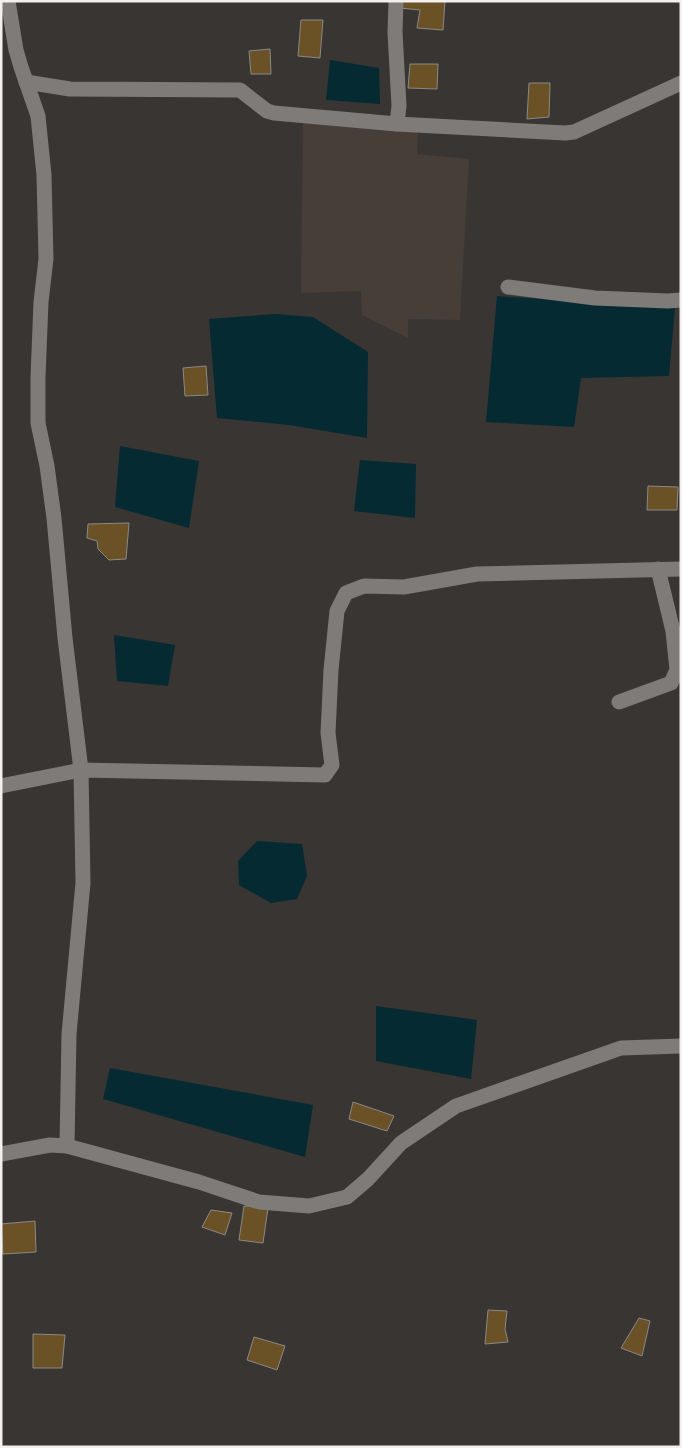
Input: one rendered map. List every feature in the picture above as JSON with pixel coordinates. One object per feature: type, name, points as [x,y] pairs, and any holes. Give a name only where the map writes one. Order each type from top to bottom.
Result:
[{"type":"street","points":[[8,1],[9,52],[26,82],[38,116],[44,175],[46,259],[40,318],[38,423],[47,466],[54,518],[65,638],[81,770],[83,883],[69,1034],[67,1146]]},
{"type":"street","points":[[396,1],[395,32],[399,106],[398,124]]},
{"type":"street","points":[[26,82],[70,89],[240,90],[267,112],[274,113],[398,124],[565,133],[574,132],[681,83]]},
{"type":"street","points":[[508,287],[595,298],[681,300]]},
{"type":"street","points":[[619,702],[671,683],[677,670],[673,631],[658,569]]},
{"type":"street","points":[[1,786],[81,770],[325,775],[332,765],[328,733],[331,670],[337,611],[346,593],[364,586],[404,587],[477,574],[681,569]]},
{"type":"street","points":[[1,1154],[50,1145],[67,1146],[199,1182],[258,1202],[309,1206],[347,1197],[368,1179],[401,1143],[456,1106],[621,1048],[681,1046]]},
{"type":"shaded area","points":[[303,119],[418,130],[417,154],[469,159],[460,320],[408,319],[408,338],[362,315],[361,291],[301,293]]},
{"type":"water","points":[[330,60],[379,68],[380,104],[326,100]]},
{"type":"water","points":[[497,296],[675,308],[669,376],[581,378],[574,427],[486,422]]},
{"type":"water","points":[[275,314],[313,317],[368,352],[367,438],[289,425],[217,418],[209,319]]},
{"type":"water","points":[[120,446],[199,461],[189,528],[115,507]]},
{"type":"water","points":[[360,460],[416,464],[415,518],[354,511]]},
{"type":"water","points":[[114,635],[175,645],[168,686],[117,681]]},
{"type":"water","points":[[257,841],[302,844],[307,876],[297,899],[271,903],[239,885],[238,861]]},
{"type":"water","points":[[376,1006],[477,1020],[471,1079],[376,1061]]},
{"type":"water","points":[[110,1068],[313,1105],[305,1157],[103,1099]]},
{"type":"building","points":[[401,1],[445,1],[443,30],[417,28],[420,10],[400,8]]},
{"type":"building","points":[[301,20],[323,20],[320,58],[298,56]]},
{"type":"building","points":[[270,49],[271,74],[251,74],[249,51]]},
{"type":"building","points":[[410,64],[438,64],[437,89],[408,88]]},
{"type":"building","points":[[529,83],[550,83],[549,117],[527,119]]},
{"type":"building","points":[[206,366],[208,395],[185,396],[183,368]]},
{"type":"building","points":[[648,486],[678,487],[677,510],[647,510]]},
{"type":"building","points":[[129,523],[126,559],[109,560],[98,549],[97,541],[87,538],[88,524]]},
{"type":"building","points":[[353,1102],[394,1116],[387,1131],[349,1119]]},
{"type":"building","points":[[244,1206],[268,1208],[263,1243],[239,1240]]},
{"type":"building","points":[[211,1210],[232,1213],[225,1235],[202,1227]]},
{"type":"building","points":[[35,1221],[36,1252],[3,1254],[1,1224]]},
{"type":"building","points":[[488,1310],[507,1311],[505,1329],[508,1342],[485,1344]]},
{"type":"building","points":[[639,1318],[650,1321],[642,1356],[621,1348]]},
{"type":"building","points":[[33,1334],[65,1335],[62,1368],[33,1368]]},
{"type":"building","points":[[254,1337],[285,1346],[277,1370],[247,1360]]}]
